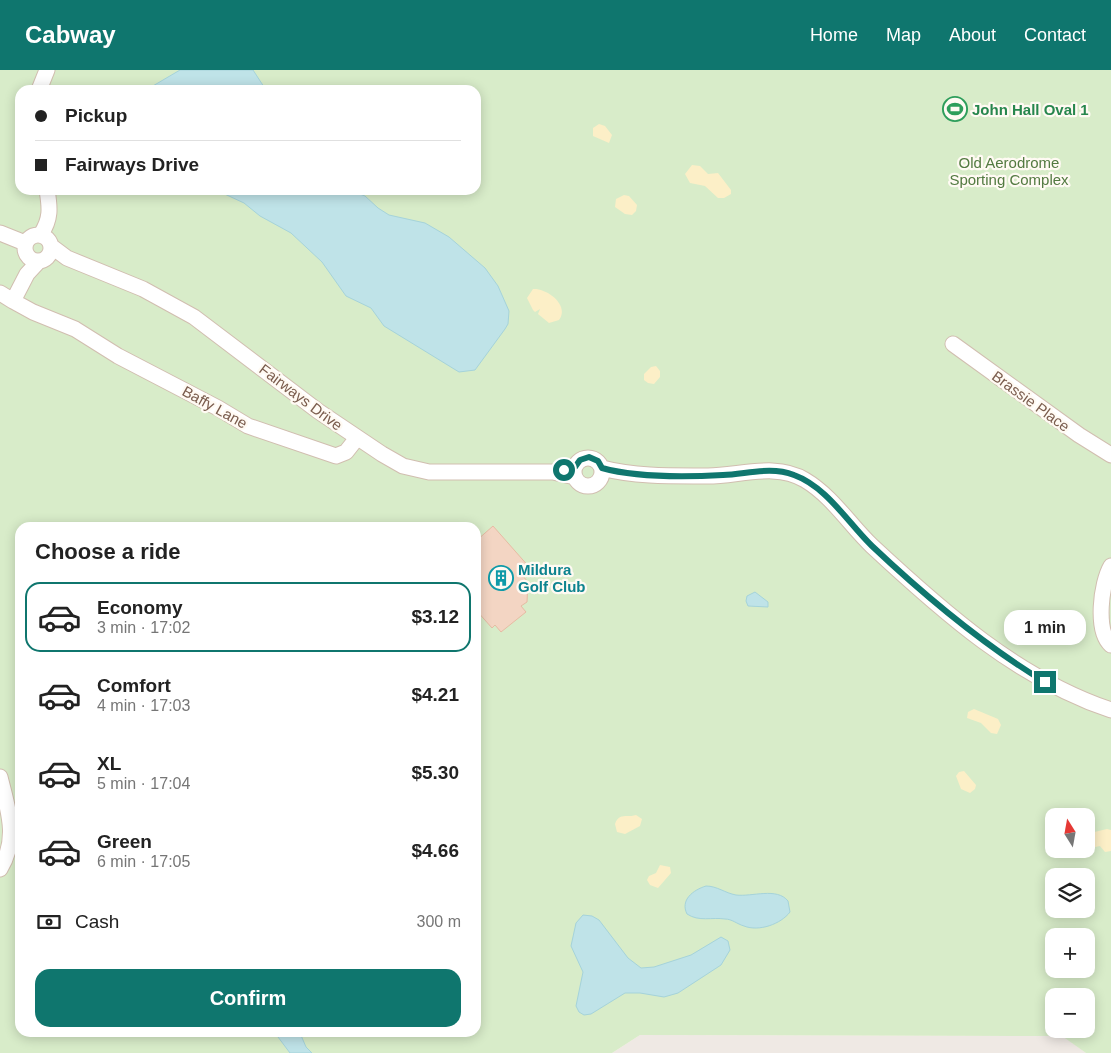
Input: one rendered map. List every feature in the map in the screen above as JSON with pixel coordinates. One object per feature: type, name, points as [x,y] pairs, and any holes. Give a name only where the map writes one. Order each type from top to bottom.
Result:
[{"type":"street","points":[[41,85],[47,70]]},
{"type":"street","points":[[7,297],[27,274],[38,253],[33,235],[41,234],[50,218],[49,195]]},
{"type":"street","points":[[0,233],[38,253]]},
{"type":"street","name":"Fairways Drive","points":[[38,253],[67,258],[143,288],[194,316],[300,398],[357,438],[392,460],[415,470],[444,473],[575,472]]},
{"type":"street","name":"Baffy Lane","points":[[7,297],[33,312],[74,329],[118,356],[218,408],[248,426],[336,456],[346,452],[357,438]]},
{"type":"street","name":"Brassie Place","points":[[953,344],[1079,435],[1111,455]]},
{"type":"street","points":[[589,457],[598,461],[602,473],[595,485],[585,486],[581,484],[575,472],[580,460],[589,457]]},
{"type":"street","points":[[602,473],[707,476],[779,471],[804,479],[822,494],[871,545],[984,643],[1045,682],[1111,710]]},
{"type":"street","points":[[1111,566],[1104,586],[1101,622],[1104,635],[1111,645]]},
{"type":"street","points":[[0,777],[11,823],[10,845],[0,869]]},
{"type":"shaded area","points":[[640,1035],[1045,1036],[1045,1038],[1066,1038],[1086,1053],[612,1053]]},
{"type":"green space","name":"Old Aerodrome Sporting Complex","points":[[0,70],[1111,70],[1111,1053],[1086,1053],[1065,1038],[1095,1038],[1095,988],[1045,988],[1045,1036],[640,1035],[612,1053],[0,1053]]},
{"type":"sand","points":[[599,124],[605,126],[612,135],[609,143],[593,136],[593,128]]},
{"type":"sand","points":[[692,165],[700,166],[708,174],[718,173],[731,190],[731,194],[724,198],[718,198],[705,186],[690,183],[685,174]]},
{"type":"sand","points":[[624,195],[629,196],[637,205],[636,211],[632,215],[625,214],[615,207],[616,199]]},
{"type":"sand","points":[[533,289],[545,291],[555,298],[562,309],[559,320],[549,323],[538,314],[540,309],[535,312],[533,310],[527,298]]},
{"type":"sand","points":[[656,366],[660,371],[660,377],[654,384],[648,383],[644,380],[644,374],[651,367]]},
{"type":"sand","points":[[974,709],[998,719],[1001,725],[997,734],[991,733],[981,723],[967,718],[968,712]]},
{"type":"sand","points":[[964,771],[976,785],[975,789],[970,793],[961,789],[956,776],[959,772]]},
{"type":"sand","points":[[636,815],[642,819],[640,826],[625,834],[617,832],[615,824],[619,818]]},
{"type":"sand","points":[[1111,830],[1111,851],[1105,852],[1100,846],[1095,847],[1095,832]]},
{"type":"sand","points":[[660,865],[670,867],[671,873],[658,888],[650,885],[647,880],[649,876],[656,873]]},
{"type":"water","points":[[180,70],[253,70],[263,85],[154,85]]},
{"type":"water","points":[[227,195],[362,195],[389,215],[425,223],[449,237],[485,268],[498,286],[509,311],[508,324],[475,370],[459,372],[384,326],[371,308],[346,296],[322,262],[291,233],[260,216],[244,203]]},
{"type":"water","points":[[755,592],[768,602],[768,607],[748,606],[747,596]]},
{"type":"water","points":[[706,886],[736,895],[777,894],[788,901],[790,912],[781,920],[769,926],[756,928],[750,928],[728,919],[701,919],[687,914],[685,904],[689,896]]},
{"type":"water","points":[[583,915],[592,916],[599,920],[628,958],[641,968],[654,967],[691,955],[721,937],[728,941],[730,950],[721,965],[678,993],[664,997],[640,993],[625,993],[591,1014],[584,1015],[579,1012],[576,1006],[583,972],[571,946],[576,923]]},
{"type":"water","points":[[278,1037],[302,1037],[306,1047],[312,1053],[290,1053]]},
{"type":"building","name":"Mildura Golf Club","points":[[493,526],[530,568],[522,575],[528,582],[527,602],[521,606],[526,612],[501,632],[495,625],[492,628],[481,616],[481,537]]},
{"type":"place","name":"John Hall Oval 1","points":[[955,109]]},
{"type":"place","name":"Mildura Golf Club","points":[[501,578]]},
{"type":"route","points":[[564,470],[575,467],[580,460],[589,457],[598,461],[602,468],[621,474],[707,476],[767,471],[793,474],[804,479],[822,494],[871,545],[968,631],[1045,682]]}]
